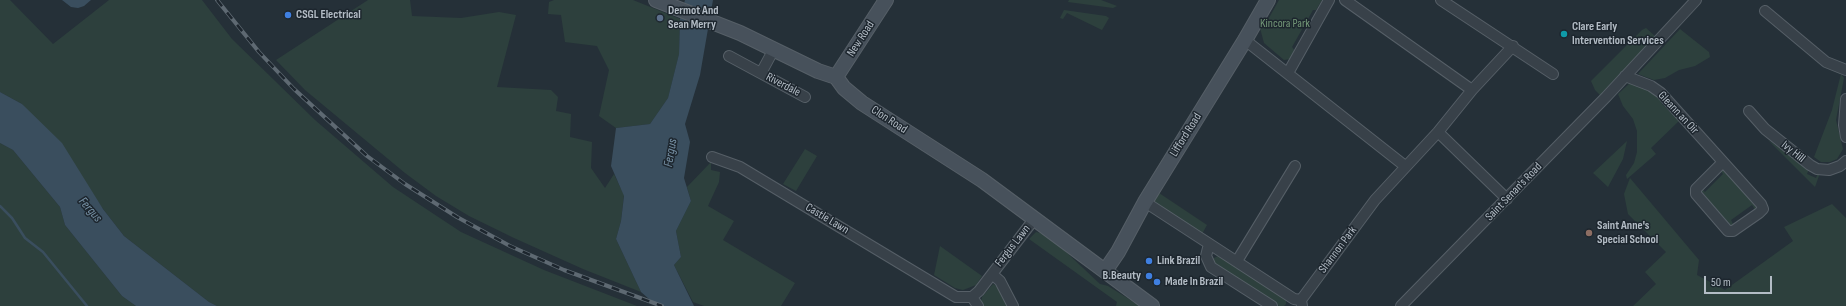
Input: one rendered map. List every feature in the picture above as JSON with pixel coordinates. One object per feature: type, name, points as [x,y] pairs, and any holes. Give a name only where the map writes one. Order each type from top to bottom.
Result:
[{"type":"main road","points":[[656,0],[717,24],[774,49],[818,71],[836,77]]},
{"type":"main road","name":"New Road","points":[[836,77],[886,0]]},
{"type":"main road","name":"Lifford Road","points":[[1105,271],[1118,252],[1145,202],[1268,0]]},
{"type":"main road","name":"Clon Road","points":[[836,77],[844,88],[862,103],[976,175],[1152,306]]},
{"type":"street","points":[[1288,73],[1329,0]]},
{"type":"street","points":[[1345,0],[1472,90]]},
{"type":"street","points":[[1441,0],[1554,74]]},
{"type":"street","name":"Saint Senan's Road","points":[[1400,306],[1507,199],[1696,0]]},
{"type":"street","points":[[1765,11],[1826,62],[1846,70]]},
{"type":"street","points":[[1245,40],[1405,166],[1438,132],[1472,90],[1513,46]]},
{"type":"street","name":"Riverdale","points":[[761,74],[774,49]]},
{"type":"street","name":"Riverdale","points":[[729,56],[805,97]]},
{"type":"street","name":"Gleann an Oir","points":[[1625,76],[1651,86],[1661,93],[1761,204],[1762,209],[1760,213],[1733,232],[1728,231],[1692,191],[1723,162]]},
{"type":"street","points":[[1846,99],[1844,125],[1846,137]]},
{"type":"street","name":"Ivy Hill","points":[[1749,111],[1765,129],[1817,169],[1829,170],[1840,166],[1846,161]]},
{"type":"street","points":[[1438,132],[1507,199]]},
{"type":"street","name":"Castle Lawn","points":[[712,157],[740,167],[956,297],[972,297]]},
{"type":"street","points":[[1237,261],[1296,166]]},
{"type":"street","name":"Shannon Park","points":[[1145,202],[1237,261],[1297,303],[1375,200],[1405,166]]},
{"type":"street","name":"Fergus Lawn","points":[[972,297],[979,291],[1035,218]]},
{"type":"street","points":[[1209,244],[1206,256],[1211,267],[1272,306]]},
{"type":"street","name":"Fergus Lawn","points":[[992,274],[1000,281],[1013,306]]},
{"type":"street","points":[[972,297],[978,306]]},
{"type":"green space","points":[[0,0],[10,0],[53,44],[109,0],[202,0],[232,39],[315,120],[393,187],[461,232],[544,270],[637,306],[217,306],[209,302],[124,236],[22,104],[0,92]]},
{"type":"green space","points":[[368,0],[410,0],[412,16],[461,18],[499,12],[516,15],[497,87],[551,90],[558,97],[556,111],[571,114],[570,137],[592,142],[591,168],[605,188],[614,174],[624,195],[621,221],[616,239],[641,292],[583,269],[514,238],[469,216],[436,196],[405,173],[305,90],[276,60]]},
{"type":"green space","points":[[554,0],[633,0],[680,19],[679,54],[668,98],[650,124],[616,128],[599,116],[609,70],[597,46],[565,42],[561,15],[548,14],[549,2]]},
{"type":"green space","points":[[1069,0],[1101,0],[1117,6],[1113,8],[1068,2]]},
{"type":"green space","name":"Kincora Park","points":[[1279,0],[1322,0],[1316,10],[1313,10],[1292,47],[1295,51],[1290,59],[1284,60],[1264,43],[1260,28],[1261,25],[1265,25]]},
{"type":"green space","points":[[1064,10],[1106,16],[1109,18],[1102,30],[1067,13],[1063,19],[1060,18]]},
{"type":"green space","points":[[1646,28],[1656,37],[1601,96],[1595,90],[1591,81],[1642,30]]},
{"type":"green space","points":[[1680,29],[1709,52],[1710,57],[1695,66],[1679,70],[1665,78],[1654,80],[1638,74]]},
{"type":"green space","points":[[1841,74],[1844,78],[1836,120],[1843,149],[1837,159],[1830,162],[1821,162],[1814,157],[1832,110]]},
{"type":"green space","points":[[1630,83],[1641,86],[1657,95],[1662,104],[1679,121],[1651,148],[1656,154],[1627,179],[1626,175],[1634,163],[1637,152],[1637,131],[1633,119],[1623,106],[1618,94]]},
{"type":"green space","points":[[1768,140],[1809,169],[1807,174],[1816,178],[1818,173],[1820,173],[1815,187]]},
{"type":"green space","points":[[1627,141],[1623,159],[1608,187],[1593,173]]},
{"type":"green space","points":[[0,143],[13,150],[60,207],[65,225],[122,296],[136,306],[0,306]]},
{"type":"green space","points":[[805,149],[817,156],[796,191],[783,184]]},
{"type":"green space","points":[[711,162],[711,170],[720,172],[719,182],[708,206],[734,221],[723,240],[795,283],[781,306],[704,306],[693,302],[674,265],[681,257],[676,231],[691,201],[687,187]]},
{"type":"green space","points":[[1722,168],[1755,203],[1757,208],[1756,211],[1752,205],[1731,220],[1734,226],[1730,226],[1726,223],[1700,189],[1700,187],[1705,192],[1723,174],[1719,169]]},
{"type":"green space","points":[[1630,178],[1699,260],[1697,275],[1725,290],[1793,241],[1784,227],[1832,204],[1846,218],[1846,306],[1633,306],[1656,284],[1645,272],[1666,252],[1628,214],[1624,194]]},
{"type":"green space","points":[[1156,191],[1207,225],[1202,234],[1154,203],[1153,198]]},
{"type":"green space","points":[[1036,232],[1048,235],[1100,284],[1108,286],[1140,306],[1116,306],[1117,302],[1029,239]]},
{"type":"green space","points":[[940,246],[982,276],[976,285],[963,290],[955,288],[934,275]]},
{"type":"green space","points":[[1220,255],[1286,298],[1286,304],[1284,306],[1279,306],[1214,264],[1212,259]]},
{"type":"green space","points":[[993,284],[1000,288],[1010,306],[983,306],[981,302],[982,297]]},
{"type":"water","points":[[62,0],[91,0],[84,6],[78,8],[71,7]]},
{"type":"water","name":"Fergus","points":[[685,0],[713,0],[700,75],[685,124],[690,142],[684,178],[691,201],[676,231],[681,257],[674,265],[694,306],[657,306],[641,292],[616,239],[621,221],[624,196],[611,166],[616,128],[650,124],[668,98],[679,54],[680,19]]},
{"type":"water","name":"Fergus","points":[[0,92],[22,104],[62,143],[103,209],[124,236],[209,302],[217,306],[136,306],[122,296],[65,225],[60,207],[13,150],[0,143]]},
{"type":"waterway","points":[[0,206],[12,218],[25,238],[43,252],[87,306]]},
{"type":"railway","points":[[217,0],[259,52],[294,89],[367,156],[405,184],[457,217],[510,246],[564,270],[662,306]]},
{"type":"place","name":"CSGL Electrical","points":[[288,15]]},
{"type":"place","name":"Dermot And Sean Merry","points":[[660,18]]},
{"type":"place","name":"Clare Early Intervention Services","points":[[1564,34]]},
{"type":"place","name":"Saint Anne's Special School","points":[[1589,233]]},
{"type":"place","name":"Link Brazil","points":[[1149,261]]},
{"type":"place","name":"B.Beauty","points":[[1149,276]]},
{"type":"place","name":"Made In Brazil","points":[[1157,282]]}]
